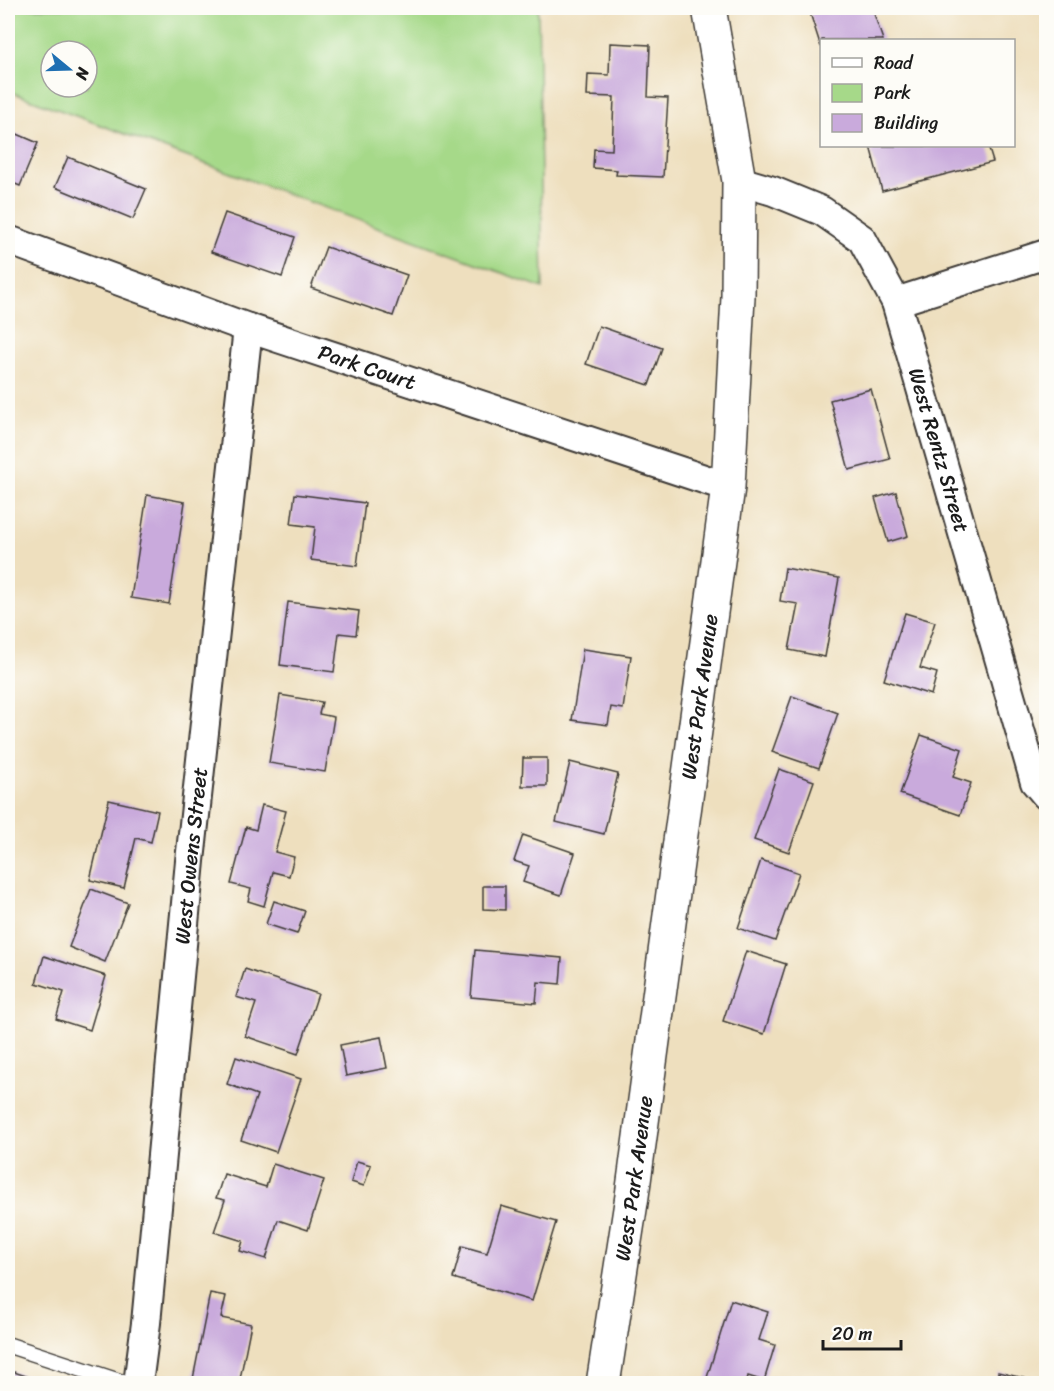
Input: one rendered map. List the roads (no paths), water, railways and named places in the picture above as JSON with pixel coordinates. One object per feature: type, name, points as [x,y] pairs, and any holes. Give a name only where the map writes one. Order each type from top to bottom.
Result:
[{"type":"street","name":"West Park Avenue","points":[[603,1383],[632,1196],[728,487],[738,297],[739,181],[710,8]]},
{"type":"street","name":"West Rentz Street","points":[[739,181],[773,191],[822,211],[862,239],[896,302],[1035,782],[1047,795]]},
{"type":"street","name":"Park Court","points":[[8,240],[248,328],[728,487]]},
{"type":"street","points":[[896,302],[1047,254]]},
{"type":"street","name":"West Owens Street","points":[[138,1383],[248,328]]},
{"type":"lane","points":[[8,1345],[127,1383]]}]
